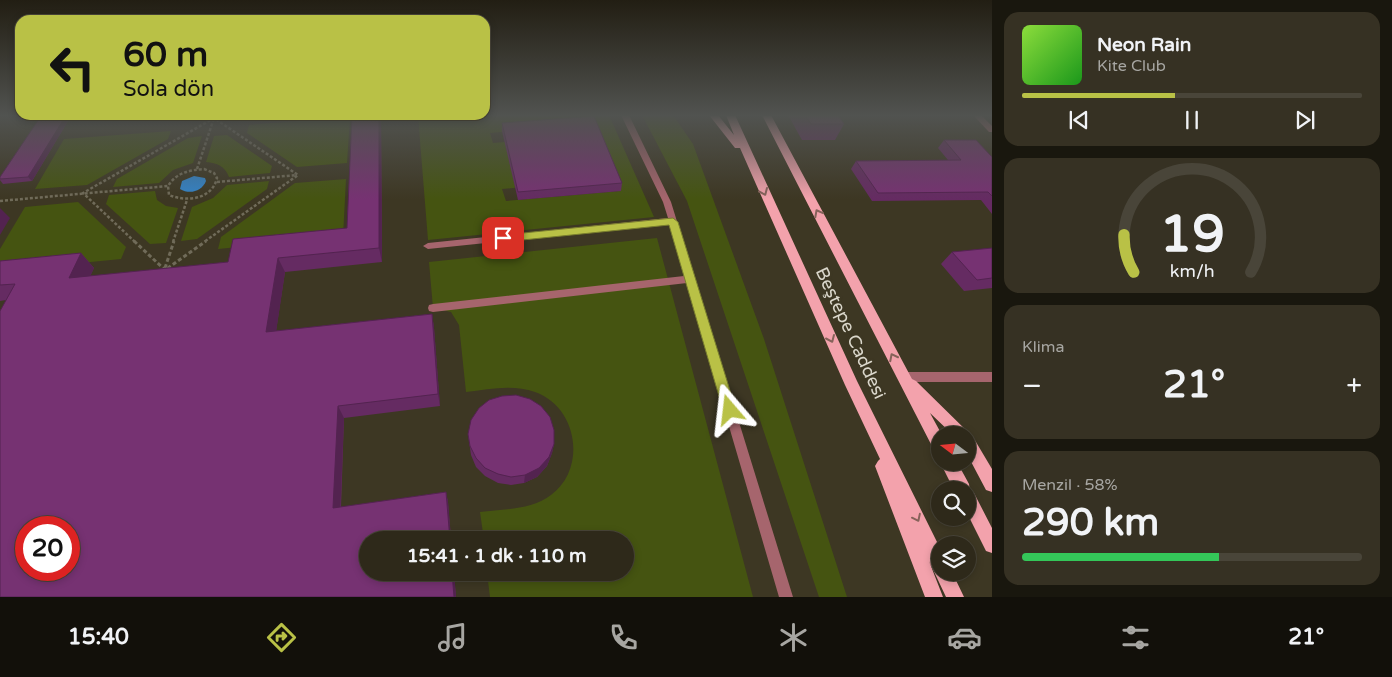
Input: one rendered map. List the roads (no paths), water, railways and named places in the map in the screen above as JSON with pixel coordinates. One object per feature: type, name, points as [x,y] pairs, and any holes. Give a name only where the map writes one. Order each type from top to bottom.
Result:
[{"type":"main road","points":[[736,143],[750,160]]},
{"type":"main road","name":"Beştepe Caddesi","points":[[742,143],[852,384],[931,547]]},
{"type":"main road","name":"Beştepe Caddesi","points":[[781,143],[931,430]]},
{"type":"main road","points":[[903,377],[955,426]]},
{"type":"main road","points":[[852,384],[934,597]]},
{"type":"main road","points":[[976,456],[992,484]]},
{"type":"main road","points":[[976,514],[992,545]]},
{"type":"main road","points":[[947,581],[955,597]]},
{"type":"street","points":[[638,143],[667,202],[786,597]]},
{"type":"street","points":[[428,246],[673,222]]},
{"type":"street","points":[[433,308],[690,278]]},
{"type":"street","points":[[903,377],[992,377]]},
{"type":"water","points":[[194,176],[205,178],[206,181],[199,190],[188,192],[180,189],[182,181]]}]
